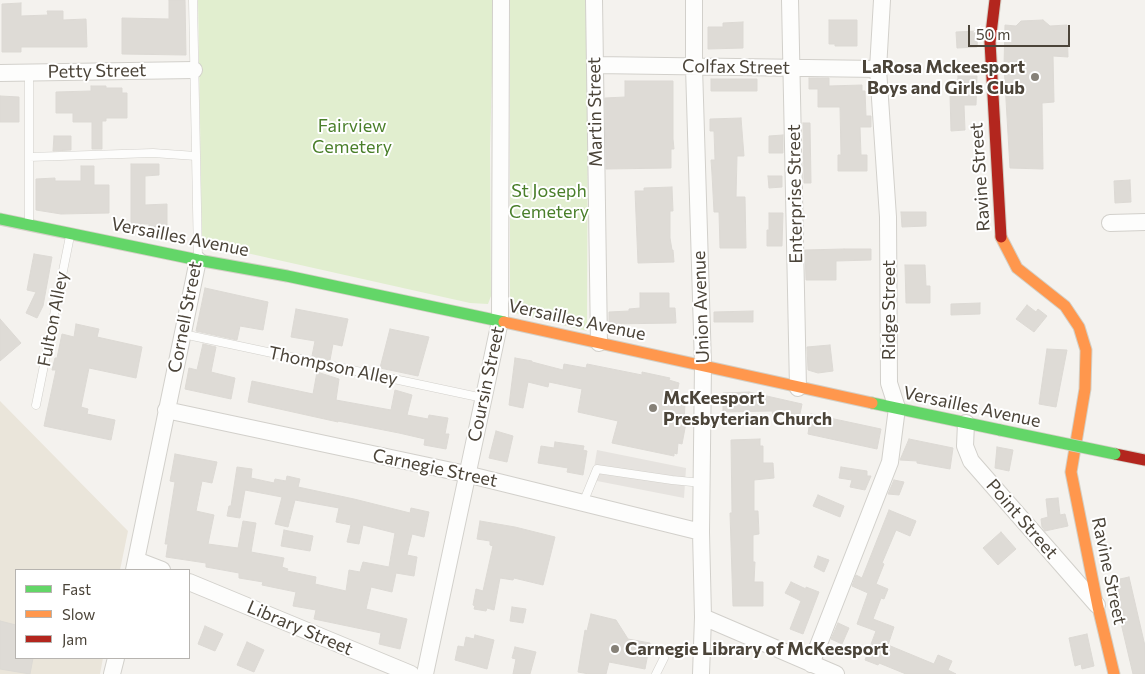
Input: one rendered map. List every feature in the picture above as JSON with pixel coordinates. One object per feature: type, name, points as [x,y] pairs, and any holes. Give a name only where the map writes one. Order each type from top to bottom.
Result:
[{"type":"street","name":"Coursin Street","points":[[425,674],[500,321],[501,0]]},
{"type":"street","name":"Martin Street","points":[[594,0],[599,343]]},
{"type":"street","name":"Union Avenue","points":[[694,0],[694,67],[703,365],[701,532],[703,617],[701,674]]},
{"type":"street","name":"Enterprise Street","points":[[790,0],[798,388]]},
{"type":"street","name":"Ridge Street","points":[[809,669],[890,462],[897,408],[889,383],[888,217],[878,69],[882,0]]},
{"type":"street","name":"Ravine Street","points":[[995,0],[990,42],[1000,235],[1017,268],[1065,306],[1080,327],[1086,350],[1085,389],[1071,472],[1098,607],[1114,674]]},
{"type":"street","name":"Colfax Street","points":[[595,65],[878,69]]},
{"type":"street","name":"Petty Street","points":[[0,73],[194,70]]},
{"type":"street","name":"Versailles Avenue","points":[[0,219],[198,260],[287,276],[703,365],[798,388],[1145,460]]},
{"type":"street","points":[[1110,223],[1145,222]]},
{"type":"street","name":"Cornell Street","points":[[135,565],[198,260]]},
{"type":"street","name":"Carnegie Street","points":[[166,410],[466,474],[701,532]]},
{"type":"street","name":"Point Street","points":[[966,423],[965,446],[971,461],[1098,607]]},
{"type":"street","points":[[135,565],[157,569]]},
{"type":"street","name":"Library Street","points":[[190,582],[411,674]]},
{"type":"street","points":[[703,617],[809,669],[836,674]]},
{"type":"street","points":[[112,674],[116,659]]},
{"type":"lane","name":"Cornell Street","points":[[193,0],[198,260]]},
{"type":"lane","points":[[29,73],[29,225]]},
{"type":"lane","points":[[29,157],[153,153],[196,156]]},
{"type":"lane","name":"Fulton Alley","points":[[36,405],[70,234]]},
{"type":"lane","name":"Thompson Alley","points":[[183,334],[483,398]]},
{"type":"lane","points":[[584,503],[597,468],[702,483]]},
{"type":"lane","points":[[656,674],[664,658]]},
{"type":"shaded area","points":[[0,401],[128,531],[120,569],[15,569],[15,659],[103,659],[100,674],[0,674]]},
{"type":"shaded area","points":[[597,450],[686,468],[684,498],[592,480]]},
{"type":"green space","name":"Fairview Cemetery","points":[[198,0],[494,0],[490,149],[491,296],[488,304],[470,303],[202,243]]},
{"type":"green space","name":"St Joseph Cemetery","points":[[510,0],[587,0],[587,331],[510,312]]},
{"type":"building","points":[[169,0],[185,0],[186,55],[122,54],[122,18],[169,19]]},
{"type":"building","points":[[21,3],[21,16],[48,15],[47,11],[63,11],[63,20],[86,19],[87,47],[21,47],[21,52],[2,52],[2,4]]},
{"type":"building","points":[[829,20],[857,20],[857,46],[835,46],[835,44],[829,44]]},
{"type":"building","points":[[1043,20],[1050,26],[1067,25],[1068,57],[1053,56],[1054,102],[1042,103],[1043,169],[1010,168],[1004,66],[1005,25],[1016,26],[1021,21]]},
{"type":"building","points":[[743,22],[743,48],[708,49],[708,27],[723,27],[723,23]]},
{"type":"building","points":[[978,31],[977,47],[957,48],[956,32]]},
{"type":"building","points":[[958,76],[977,76],[976,105],[964,105],[965,130],[951,131],[950,95],[957,95]]},
{"type":"building","points":[[809,78],[829,78],[829,86],[862,85],[862,91],[865,91],[866,116],[871,116],[871,127],[860,127],[861,155],[867,155],[867,171],[838,171],[838,155],[841,155],[840,107],[818,107],[818,89],[809,89]]},
{"type":"building","points":[[711,79],[757,79],[757,91],[711,91]]},
{"type":"building","points":[[625,81],[673,81],[674,149],[671,149],[671,168],[606,169],[605,98],[625,97]]},
{"type":"building","points":[[91,86],[122,88],[122,93],[127,93],[127,118],[106,118],[106,121],[102,121],[102,149],[92,149],[92,122],[73,122],[73,113],[56,113],[56,92],[91,91]]},
{"type":"building","points":[[0,96],[19,97],[19,122],[0,122]]},
{"type":"building","points":[[741,118],[744,156],[737,156],[736,197],[745,197],[746,248],[720,248],[719,212],[714,212],[711,160],[715,160],[714,131],[710,131],[710,119]]},
{"type":"building","points":[[803,123],[810,123],[811,183],[804,183]]},
{"type":"building","points":[[783,135],[783,153],[769,153],[769,136]]},
{"type":"building","points":[[54,136],[71,136],[71,150],[53,151]]},
{"type":"building","points":[[131,164],[159,164],[159,175],[145,176],[145,205],[167,204],[167,226],[149,227],[149,224],[131,224]]},
{"type":"building","points":[[81,166],[94,166],[94,185],[109,185],[109,213],[61,214],[36,210],[36,179],[55,178],[55,181],[81,181]]},
{"type":"building","points":[[768,176],[782,176],[782,187],[769,188]]},
{"type":"building","points":[[1130,180],[1131,202],[1115,203],[1114,181]]},
{"type":"building","points":[[672,187],[673,211],[670,211],[670,238],[674,262],[638,263],[635,191],[644,191],[644,188]]},
{"type":"building","points":[[901,212],[926,212],[926,226],[902,227]]},
{"type":"building","points":[[769,213],[783,213],[782,246],[767,246]]},
{"type":"building","points":[[871,249],[871,260],[836,261],[836,280],[806,280],[805,250]]},
{"type":"building","points":[[34,254],[52,257],[43,306],[37,318],[26,313],[36,292],[27,290]]},
{"type":"building","points":[[905,265],[925,265],[926,286],[930,286],[930,303],[906,303]]},
{"type":"building","points":[[205,288],[268,302],[263,330],[240,326],[237,340],[196,331]]},
{"type":"building","points":[[640,293],[669,293],[669,308],[675,308],[676,323],[609,324],[609,312],[629,311],[629,309],[640,308]]},
{"type":"building","points":[[980,303],[980,314],[951,315],[951,304]]},
{"type":"building","points":[[1027,305],[1036,312],[1038,309],[1047,316],[1034,332],[1016,319]]},
{"type":"building","points":[[296,309],[348,319],[342,346],[333,344],[330,360],[312,356],[315,341],[291,337]]},
{"type":"building","points":[[753,311],[753,322],[714,322],[714,312]]},
{"type":"building","points":[[0,319],[21,343],[0,361]]},
{"type":"building","points":[[76,324],[99,329],[97,337],[142,347],[136,378],[89,368],[81,407],[88,409],[87,414],[115,420],[111,440],[44,426],[56,370],[52,370],[55,358],[57,358],[62,334],[74,337]]},
{"type":"building","points":[[390,329],[429,337],[418,376],[380,368]]},
{"type":"building","points":[[203,344],[216,347],[211,372],[235,378],[231,399],[185,389],[189,368],[197,370]]},
{"type":"building","points":[[830,345],[833,371],[818,373],[808,370],[807,347]]},
{"type":"building","points":[[1047,349],[1067,350],[1056,407],[1039,404]]},
{"type":"building","name":"McKeesport Presbyterian Church","points":[[515,358],[563,370],[564,364],[586,368],[587,364],[642,375],[642,372],[670,378],[669,380],[679,383],[675,402],[685,404],[684,422],[686,423],[682,444],[678,443],[677,454],[674,453],[674,456],[612,443],[618,421],[578,412],[582,389],[549,382],[548,387],[528,382],[523,408],[509,405]]},
{"type":"building","points":[[317,372],[339,379],[336,400],[391,410],[395,390],[412,395],[407,415],[428,419],[429,415],[448,418],[445,434],[449,434],[446,449],[424,445],[425,439],[248,402],[252,381],[313,394]]},
{"type":"building","points":[[749,392],[802,404],[800,414],[773,415],[772,411],[723,412],[723,393]]},
{"type":"building","points":[[811,414],[881,429],[877,449],[808,434]]},
{"type":"building","points":[[496,431],[513,436],[507,462],[489,458]]},
{"type":"building","points":[[760,439],[760,446],[763,446],[763,463],[773,463],[774,478],[754,480],[754,511],[758,511],[759,534],[753,535],[754,582],[763,582],[763,606],[733,606],[730,513],[732,513],[731,440]]},
{"type":"building","points":[[909,439],[953,448],[950,469],[917,463],[917,461],[900,460]]},
{"type":"building","points":[[555,442],[584,446],[583,450],[587,451],[583,475],[567,472],[568,468],[538,463],[541,446],[554,448]]},
{"type":"building","points":[[997,447],[1013,450],[1009,471],[995,468]]},
{"type":"building","points":[[175,454],[217,462],[212,483],[202,481],[196,511],[214,515],[208,544],[238,548],[243,521],[256,523],[251,552],[284,558],[282,567],[288,569],[287,571],[316,577],[315,584],[346,591],[349,570],[360,572],[363,562],[389,567],[395,533],[363,525],[359,544],[347,542],[351,525],[336,522],[339,508],[295,500],[288,527],[275,524],[282,497],[245,490],[240,518],[227,516],[229,506],[231,506],[237,467],[252,469],[251,478],[274,483],[275,479],[286,481],[287,476],[300,479],[298,487],[410,513],[411,508],[429,512],[424,537],[412,534],[407,555],[417,557],[414,576],[396,573],[392,592],[371,587],[366,609],[407,619],[400,649],[379,644],[381,633],[314,619],[316,610],[293,606],[296,592],[262,585],[263,582],[239,578],[239,573],[206,567],[206,563],[166,557],[168,544],[165,544],[175,482],[170,481]]},
{"type":"building","points":[[841,467],[867,471],[867,476],[871,476],[865,490],[850,487],[852,480],[839,478]]},
{"type":"building","points":[[894,480],[904,482],[899,495],[888,494]]},
{"type":"building","points":[[818,495],[844,506],[840,517],[813,506]]},
{"type":"building","points":[[1058,498],[1060,515],[1065,514],[1068,526],[1045,531],[1042,527],[1041,519],[1048,517],[1046,499]]},
{"type":"building","points":[[889,510],[916,521],[910,536],[896,530],[882,563],[884,564],[876,584],[888,589],[884,599],[881,598],[873,619],[894,627],[888,645],[934,664],[938,655],[952,661],[948,670],[956,674],[906,674],[879,663],[878,665],[865,660],[876,631],[857,624],[868,593],[852,586],[856,575],[862,578]]},
{"type":"building","points":[[480,521],[555,537],[543,585],[514,578],[513,580],[500,578],[494,610],[487,608],[486,611],[474,609],[475,606],[473,605],[476,589],[483,591],[493,546],[490,545],[490,541],[477,539]]},
{"type":"building","points":[[284,530],[313,536],[310,551],[281,546]]},
{"type":"building","points":[[1001,532],[1016,549],[998,565],[983,548]]},
{"type":"building","points":[[818,556],[829,560],[824,572],[814,567]]},
{"type":"building","points":[[1129,577],[1145,646],[1145,674],[1133,674],[1111,581]]},
{"type":"building","points":[[791,582],[806,589],[806,587],[819,592],[803,634],[790,629],[801,601],[785,593]]},
{"type":"building","points":[[512,607],[526,609],[523,623],[510,621]]},
{"type":"building","name":"Carnegie Library of McKeesport","points":[[591,614],[616,620],[628,639],[650,643],[645,669],[609,662],[606,674],[578,672],[585,630],[587,631]]},
{"type":"building","points":[[0,621],[15,625],[15,659],[33,659],[30,674],[0,669]]},
{"type":"building","points":[[838,623],[849,628],[842,644],[831,639]]},
{"type":"building","points":[[205,626],[223,634],[215,651],[198,644]]},
{"type":"building","points":[[1087,634],[1094,666],[1082,669],[1081,664],[1075,666],[1069,638]]},
{"type":"building","points":[[475,635],[494,640],[487,669],[455,660],[458,646],[464,647],[466,637],[474,639]]},
{"type":"building","points":[[247,642],[264,650],[254,672],[237,665]]},
{"type":"building","points":[[515,647],[536,652],[530,674],[513,674],[516,659],[512,658]]},
{"type":"traffic: fast","points":[[0,219],[198,260],[287,276],[504,322]]},
{"type":"traffic: fast","points":[[872,403],[1000,430]]},
{"type":"traffic: fast","points":[[1000,430],[1115,454]]},
{"type":"traffic: slow","points":[[1001,237],[1017,268],[1065,306],[1079,327],[1086,350],[1085,389],[1071,472],[1098,607],[1114,674]]},
{"type":"traffic: slow","points":[[504,322],[872,403]]},
{"type":"traffic: jam","points":[[995,0],[990,42],[1001,237]]},
{"type":"traffic: jam","points":[[1115,454],[1145,460]]},
{"type":"place","name":"LaRosa Mckeesport Boys and Girls Club","points":[[1035,77]]},
{"type":"place","name":"McKeesport Presbyterian Church","points":[[653,408]]},
{"type":"place","name":"Carnegie Library of McKeesport","points":[[615,649]]}]
